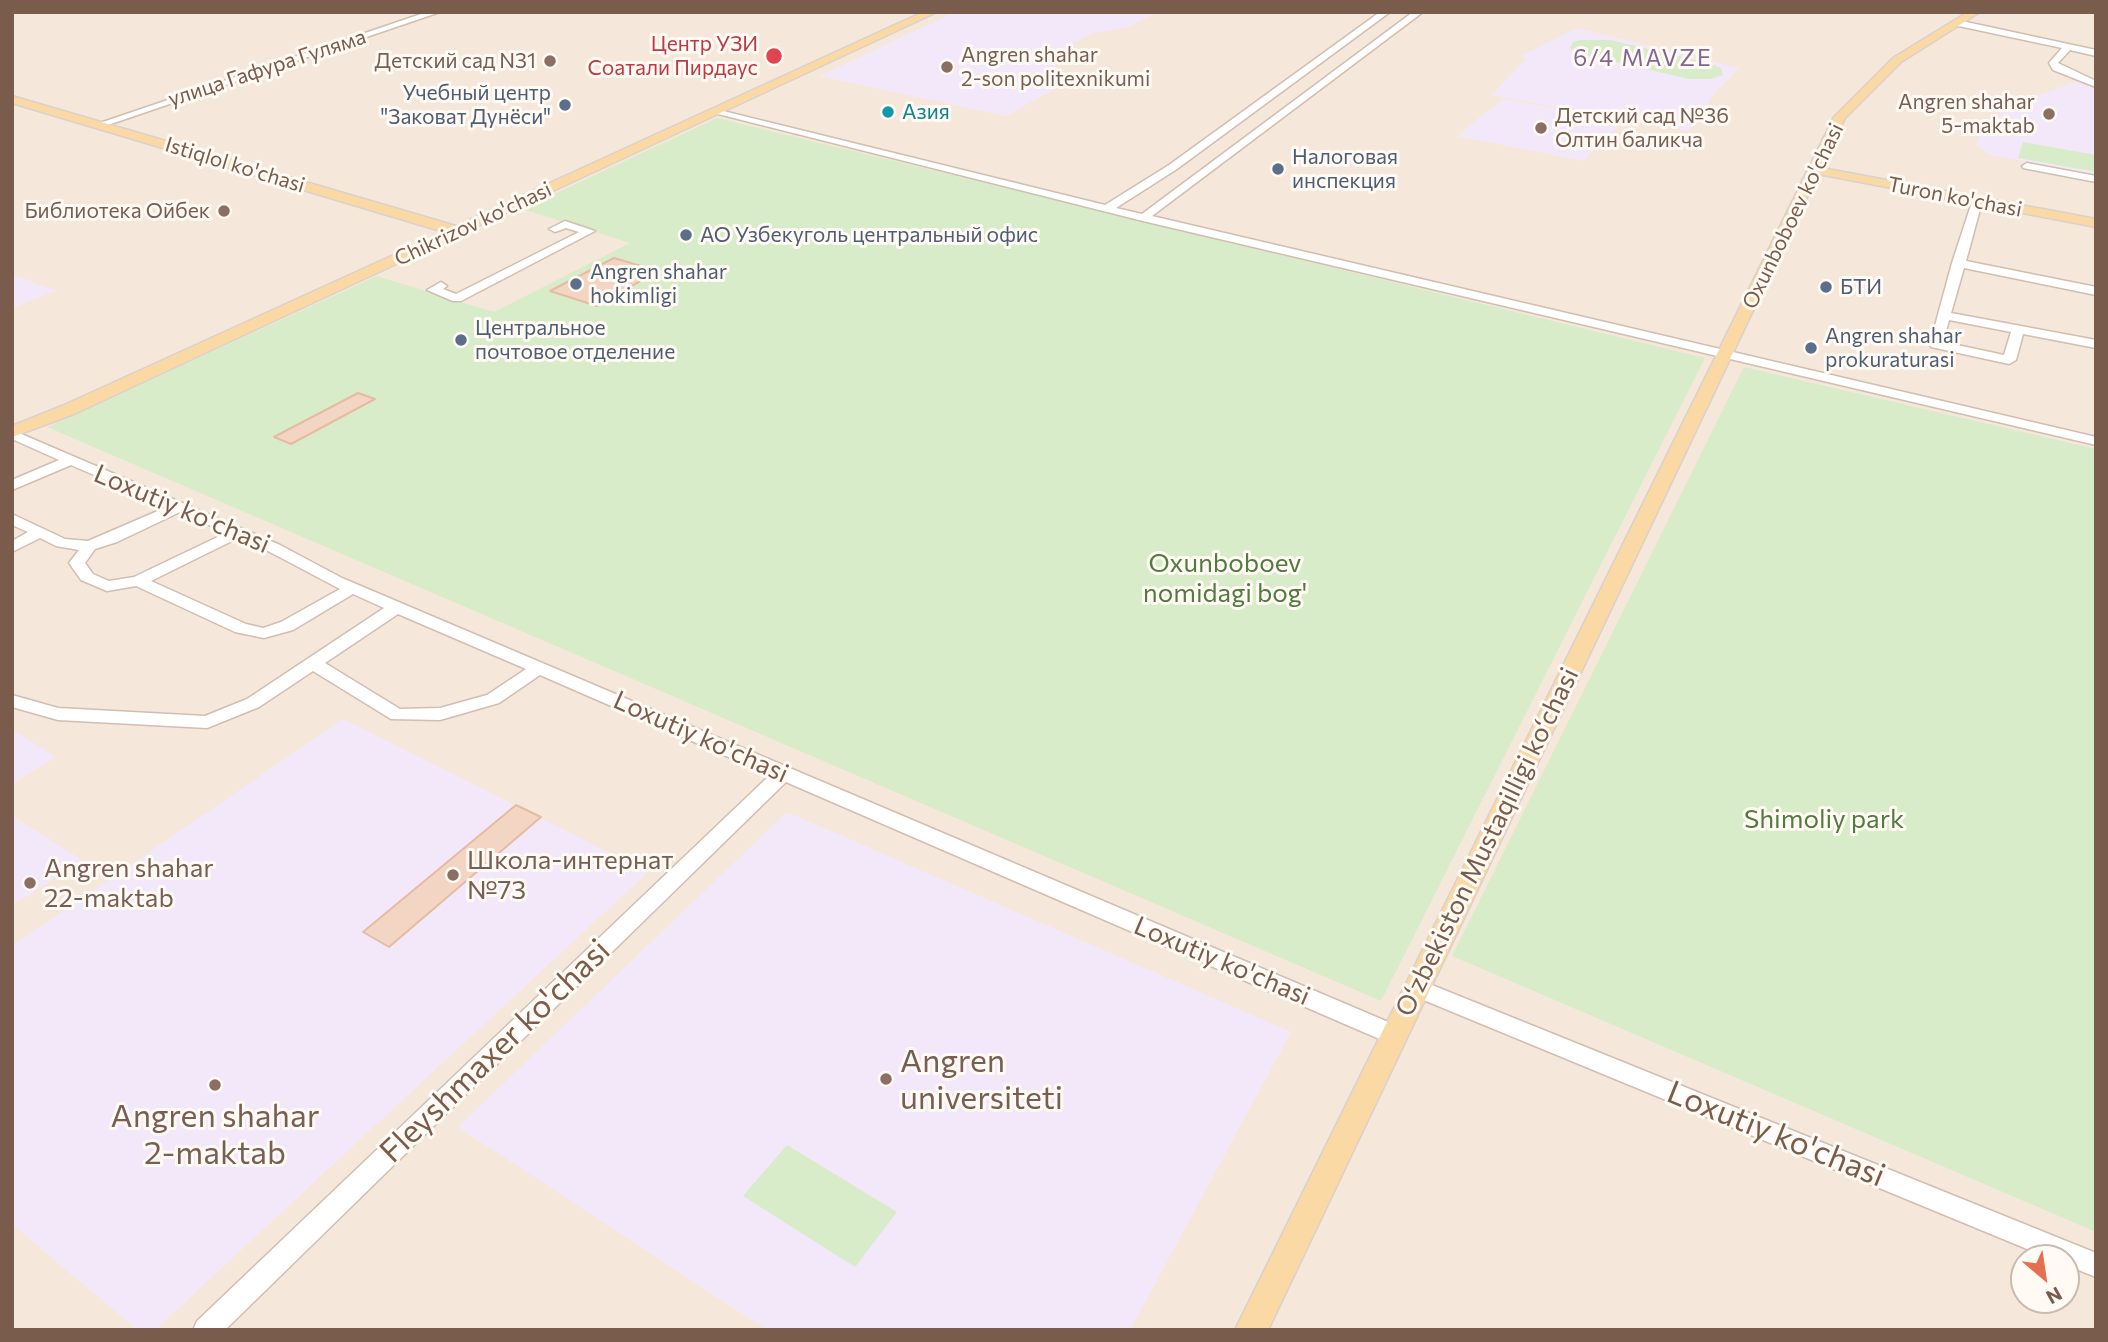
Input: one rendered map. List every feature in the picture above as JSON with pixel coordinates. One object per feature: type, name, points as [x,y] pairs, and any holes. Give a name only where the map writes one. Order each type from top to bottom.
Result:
[{"type":"main road","name":"Chikrizov ko'chasi","points":[[493,211],[917,12]]},
{"type":"main road","name":"Chikrizov ko'chasi","points":[[12,433],[68,410],[443,233],[932,12]]},
{"type":"main road","name":"Oxunboboev ko'chasi","points":[[1725,356],[1840,117],[1897,60],[1975,12]]},
{"type":"main road","name":"Istiqlol ko'chasi","points":[[12,99],[80,119],[100,118],[443,233]]},
{"type":"main road","points":[[26,115],[46,109]]},
{"type":"main road","name":"Istiqlol ko'chasi","points":[[12,111],[443,233]]},
{"type":"main road","name":"Turon ko'chasi","points":[[1815,170],[2096,223]]},
{"type":"main road","name":"O‘zbekiston Mustaqilligi ko‘chasi","points":[[1251,1330],[1392,1034],[1417,988],[1725,356]]},
{"type":"street","points":[[164,91],[405,12]]},
{"type":"street","name":"улица Гафура Гуляма","points":[[100,118],[436,12]]},
{"type":"street","points":[[1107,209],[1173,167],[1386,12]]},
{"type":"street","points":[[1143,218],[1419,12]]},
{"type":"street","points":[[1957,23],[2096,53]]},
{"type":"street","points":[[2068,47],[2053,63],[2056,68],[2096,84]]},
{"type":"street","points":[[715,112],[1143,218],[2096,441]]},
{"type":"street","points":[[2027,166],[2096,179]]},
{"type":"street","points":[[1977,202],[1936,344],[2009,360],[2018,329]]},
{"type":"street","points":[[441,286],[433,290],[457,298],[589,231],[565,224],[555,229]]},
{"type":"street","points":[[1958,262],[2096,291]]},
{"type":"street","points":[[1944,315],[2096,344]]},
{"type":"street","name":"Loxutiy ko'chasi","points":[[12,433],[397,607],[1392,1034]]},
{"type":"street","points":[[12,486],[70,460]]},
{"type":"street","points":[[12,519],[62,543],[89,546],[111,539],[179,507]]},
{"type":"street","points":[[12,547],[40,533]]},
{"type":"street","points":[[89,546],[77,563],[87,577],[107,586],[138,581],[237,533]]},
{"type":"street","points":[[138,581],[241,628],[264,633],[288,626],[354,587]]},
{"type":"street","points":[[12,701],[58,714],[207,723],[253,703],[397,607]]},
{"type":"street","points":[[312,663],[397,715],[440,714],[493,699],[541,667]]},
{"type":"street","name":"Fleyshmaxer ko'chasi","points":[[206,1330],[784,773]]},
{"type":"street","name":"Loxutiy ko'chasi","points":[[1417,988],[2096,1265]]},
{"type":"shaded area","points":[[12,12],[2096,12],[2096,1330],[12,1330]]},
{"type":"shaded area","name":"Angren shahar 2-son politexnikumi","points":[[955,12],[1153,14],[1129,27],[1094,33],[1060,49],[1051,59],[1067,82],[1006,116],[820,76]]},
{"type":"shaded area","points":[[1577,28],[1739,68],[1716,91],[1689,131],[1491,95],[1527,58],[1521,56]]},
{"type":"shaded area","name":"Angren shahar 5-maktab","points":[[2076,82],[2096,90],[2096,174],[1989,155],[1976,145],[1980,134],[1970,131],[2033,97]]},
{"type":"shaded area","name":"Детский сад №36 Олтин баликча","points":[[1503,99],[1623,120],[1584,161],[1457,136]]},
{"type":"shaded area","points":[[12,274],[55,291],[12,308]]},
{"type":"shaded area","name":"Angren shahar 2-maktab","points":[[343,719],[648,872],[155,1330],[137,1330],[12,1224],[12,946]]},
{"type":"shaded area","name":"Angren shahar 22-maktab","points":[[12,729],[56,757],[12,784]]},
{"type":"shaded area","name":"Angren universiteti","points":[[787,812],[1291,1032],[1130,1330],[767,1330],[458,1127]]},
{"type":"shaded area","name":"Angren shahar 22-maktab","points":[[12,816],[82,860],[12,906]]},
{"type":"green space","points":[[1610,40],[1705,62],[1721,68],[1723,75],[1711,79],[1689,79],[1582,54],[1570,48],[1573,42]]},
{"type":"green space","name":"Oxunboboev nomidagi bog'","points":[[717,118],[1705,358],[1381,1001],[47,427],[377,276],[494,312],[630,243],[522,209]]},
{"type":"green space","points":[[2023,142],[2096,155],[2096,172],[2018,158]]},
{"type":"green space","name":"Shimoliy park","points":[[1744,367],[2096,449],[2096,1232],[1452,956]]},
{"type":"green space","points":[[787,1145],[897,1212],[855,1267],[743,1196]]},
{"type":"building","name":"Angren shahar hokimligi","points":[[614,258],[658,271],[597,306],[550,291]]},
{"type":"building","points":[[358,393],[375,399],[291,444],[274,437]]},
{"type":"building","name":"Школа-интернат №73","points":[[516,805],[541,817],[389,947],[363,932]]},
{"type":"place","name":"Центр УЗИ Соатали Пирдаус","points":[[774,56]]},
{"type":"place","name":"Детский сад N31","points":[[550,61]]},
{"type":"place","name":"Angren shahar 2-son politexnikumi","points":[[947,67]]},
{"type":"place","name":"Учебный центр \"Заковат Дунёси\"","points":[[565,105]]},
{"type":"place","name":"Азия","points":[[888,112]]},
{"type":"place","name":"Angren shahar 5-maktab","points":[[2049,114]]},
{"type":"place","name":"Детский сад №36 Олтин баликча","points":[[1541,128]]},
{"type":"place","name":"Налоговая инспекция","points":[[1278,169]]},
{"type":"place","name":"Библиотека Ойбек","points":[[224,211]]},
{"type":"place","name":"АО Узбекуголь центральный офис","points":[[686,235]]},
{"type":"place","name":"Angren shahar hokimligi","points":[[576,284]]},
{"type":"place","name":"БТИ","points":[[1826,287]]},
{"type":"place","name":"Центральное почтовое отделение","points":[[461,340]]},
{"type":"place","name":"Angren shahar prokuraturasi","points":[[1811,348]]},
{"type":"place","name":"Школа-интернат №73","points":[[453,875]]},
{"type":"place","name":"Angren shahar 22-maktab","points":[[30,883]]},
{"type":"place","name":"Angren universiteti","points":[[886,1079]]},
{"type":"place","name":"Angren shahar 2-maktab","points":[[215,1085]]},
{"type":"district","name":"6/4 MAVZE","points":[[1643,58]]}]
